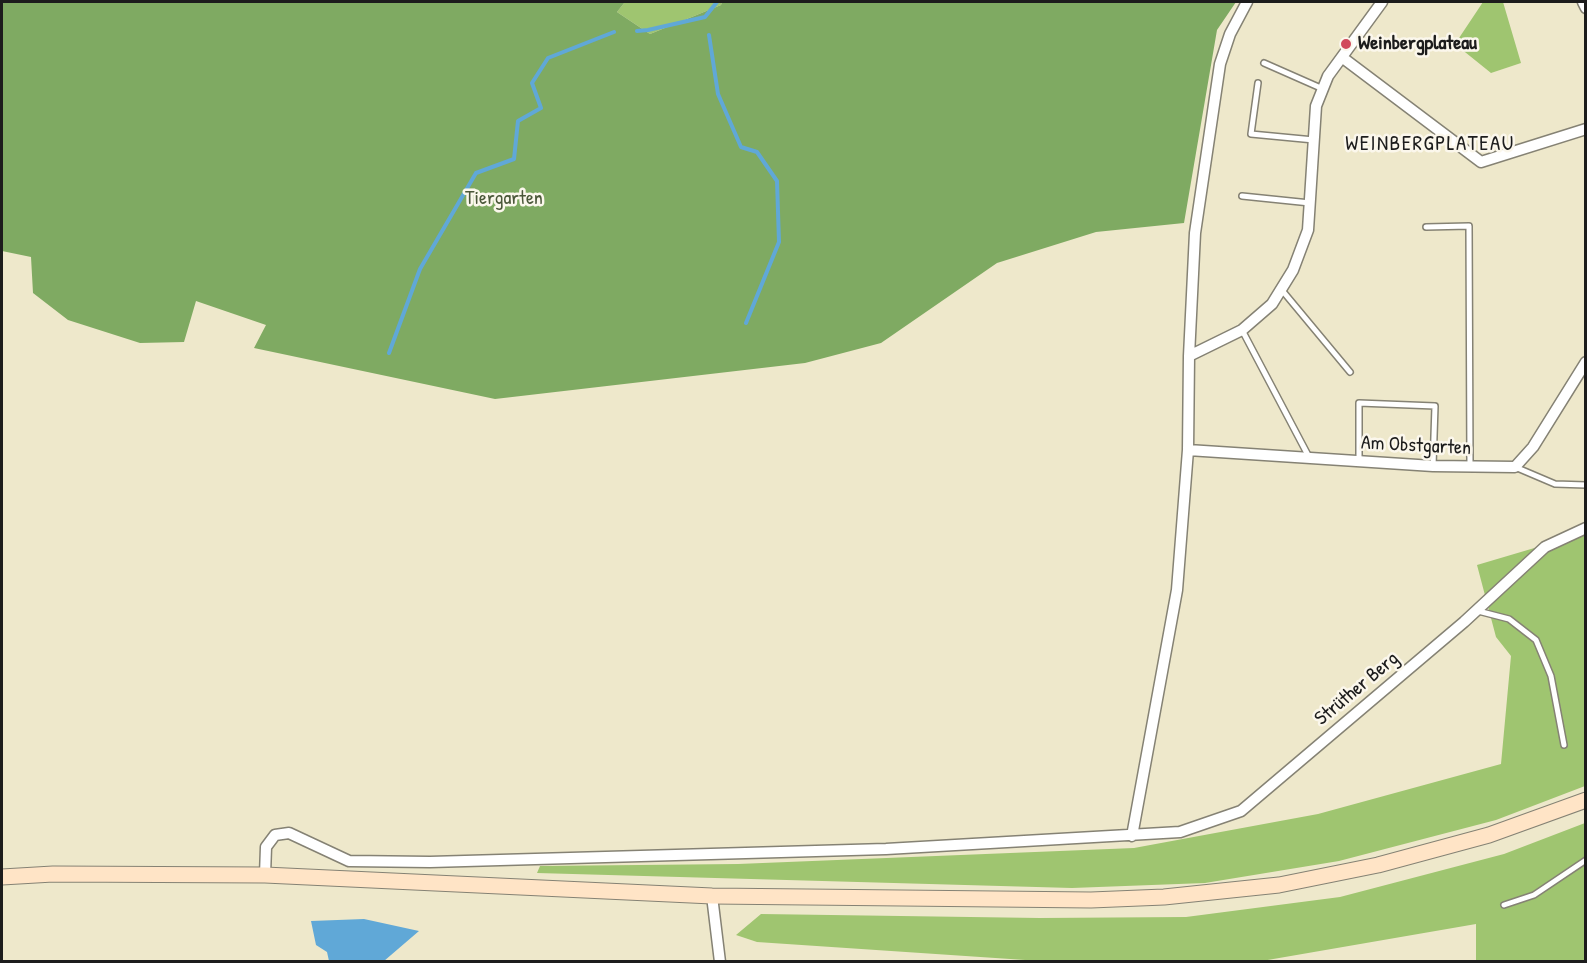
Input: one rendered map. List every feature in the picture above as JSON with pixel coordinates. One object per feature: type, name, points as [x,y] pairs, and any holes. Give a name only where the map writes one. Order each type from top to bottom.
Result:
[{"type":"main road","points":[[2,877],[53,874],[265,875],[712,896],[1091,900],[1164,897],[1279,885],[1378,866],[1489,835],[1586,800]]},
{"type":"street","points":[[1132,836],[1177,590],[1188,450],[1189,356],[1195,233],[1220,64],[1230,34],[1248,2]]},
{"type":"street","points":[[1189,356],[1242,330],[1272,304],[1293,270],[1308,230],[1316,106],[1328,76],[1382,2]]},
{"type":"street","points":[[1583,2],[1586,8]]},
{"type":"street","points":[[1343,58],[1481,162],[1586,129]]},
{"type":"street","points":[[1515,467],[1533,447],[1586,362]]},
{"type":"street","name":"Am Obstgarten","points":[[1188,450],[1433,466],[1515,467]]},
{"type":"street","name":"Strüther Berg","points":[[265,875],[266,847],[275,835],[289,833],[348,861],[430,862],[886,849],[1179,832],[1241,811],[1545,548],[1586,528]]},
{"type":"street","points":[[712,896],[720,962]]},
{"type":"lane","points":[[1264,63],[1323,89]]},
{"type":"lane","points":[[1258,83],[1251,134],[1314,140]]},
{"type":"lane","points":[[1242,196],[1310,203]]},
{"type":"lane","points":[[1426,227],[1469,226],[1470,467]]},
{"type":"lane","points":[[1281,289],[1350,372]]},
{"type":"lane","points":[[1242,330],[1310,459]]},
{"type":"lane","points":[[1359,461],[1359,403],[1435,406],[1433,466]]},
{"type":"lane","points":[[1515,467],[1554,483],[1586,484]]},
{"type":"lane","points":[[1476,610],[1509,619],[1536,640],[1551,676],[1564,745]]},
{"type":"lane","points":[[1504,905],[1534,895],[1586,860]]},
{"type":"green space","name":"Tiergarten","points":[[2,2],[625,2],[617,12],[650,34],[721,5],[722,2],[1236,2],[1217,30],[1184,223],[1096,232],[997,263],[881,343],[805,363],[495,399],[254,348],[266,325],[196,301],[184,342],[140,343],[68,320],[33,293],[31,257],[2,251]]},
{"type":"green space","points":[[625,2],[722,2],[721,5],[650,34],[617,12]]},
{"type":"green space","points":[[1483,2],[1503,2],[1521,63],[1491,73],[1455,44]]},
{"type":"green space","points":[[1585,533],[1585,786],[1496,820],[1339,861],[1205,883],[1072,888],[537,873],[540,866],[738,864],[1134,848],[1318,814],[1501,764],[1511,656],[1496,637],[1477,565]]},
{"type":"green space","points":[[1585,823],[1585,961],[1476,961],[1476,924],[1256,962],[1040,961],[757,942],[736,935],[761,914],[1040,918],[1186,917],[1340,897],[1504,854]]},
{"type":"water","points":[[364,919],[419,931],[384,961],[329,961],[327,952],[316,945],[311,921]]},
{"type":"waterway","points":[[637,31],[705,17],[717,2]]},
{"type":"waterway","points":[[389,353],[420,269],[476,173],[514,159],[518,121],[541,108],[532,83],[548,58],[614,32]]},
{"type":"waterway","points":[[709,35],[718,94],[741,147],[757,152],[777,181],[779,242],[746,323]]},
{"type":"place","name":"Weinbergplateau","points":[[1346,44]]},
{"type":"district","name":"WEINBERGPLATEAU","points":[[1430,144]]}]
